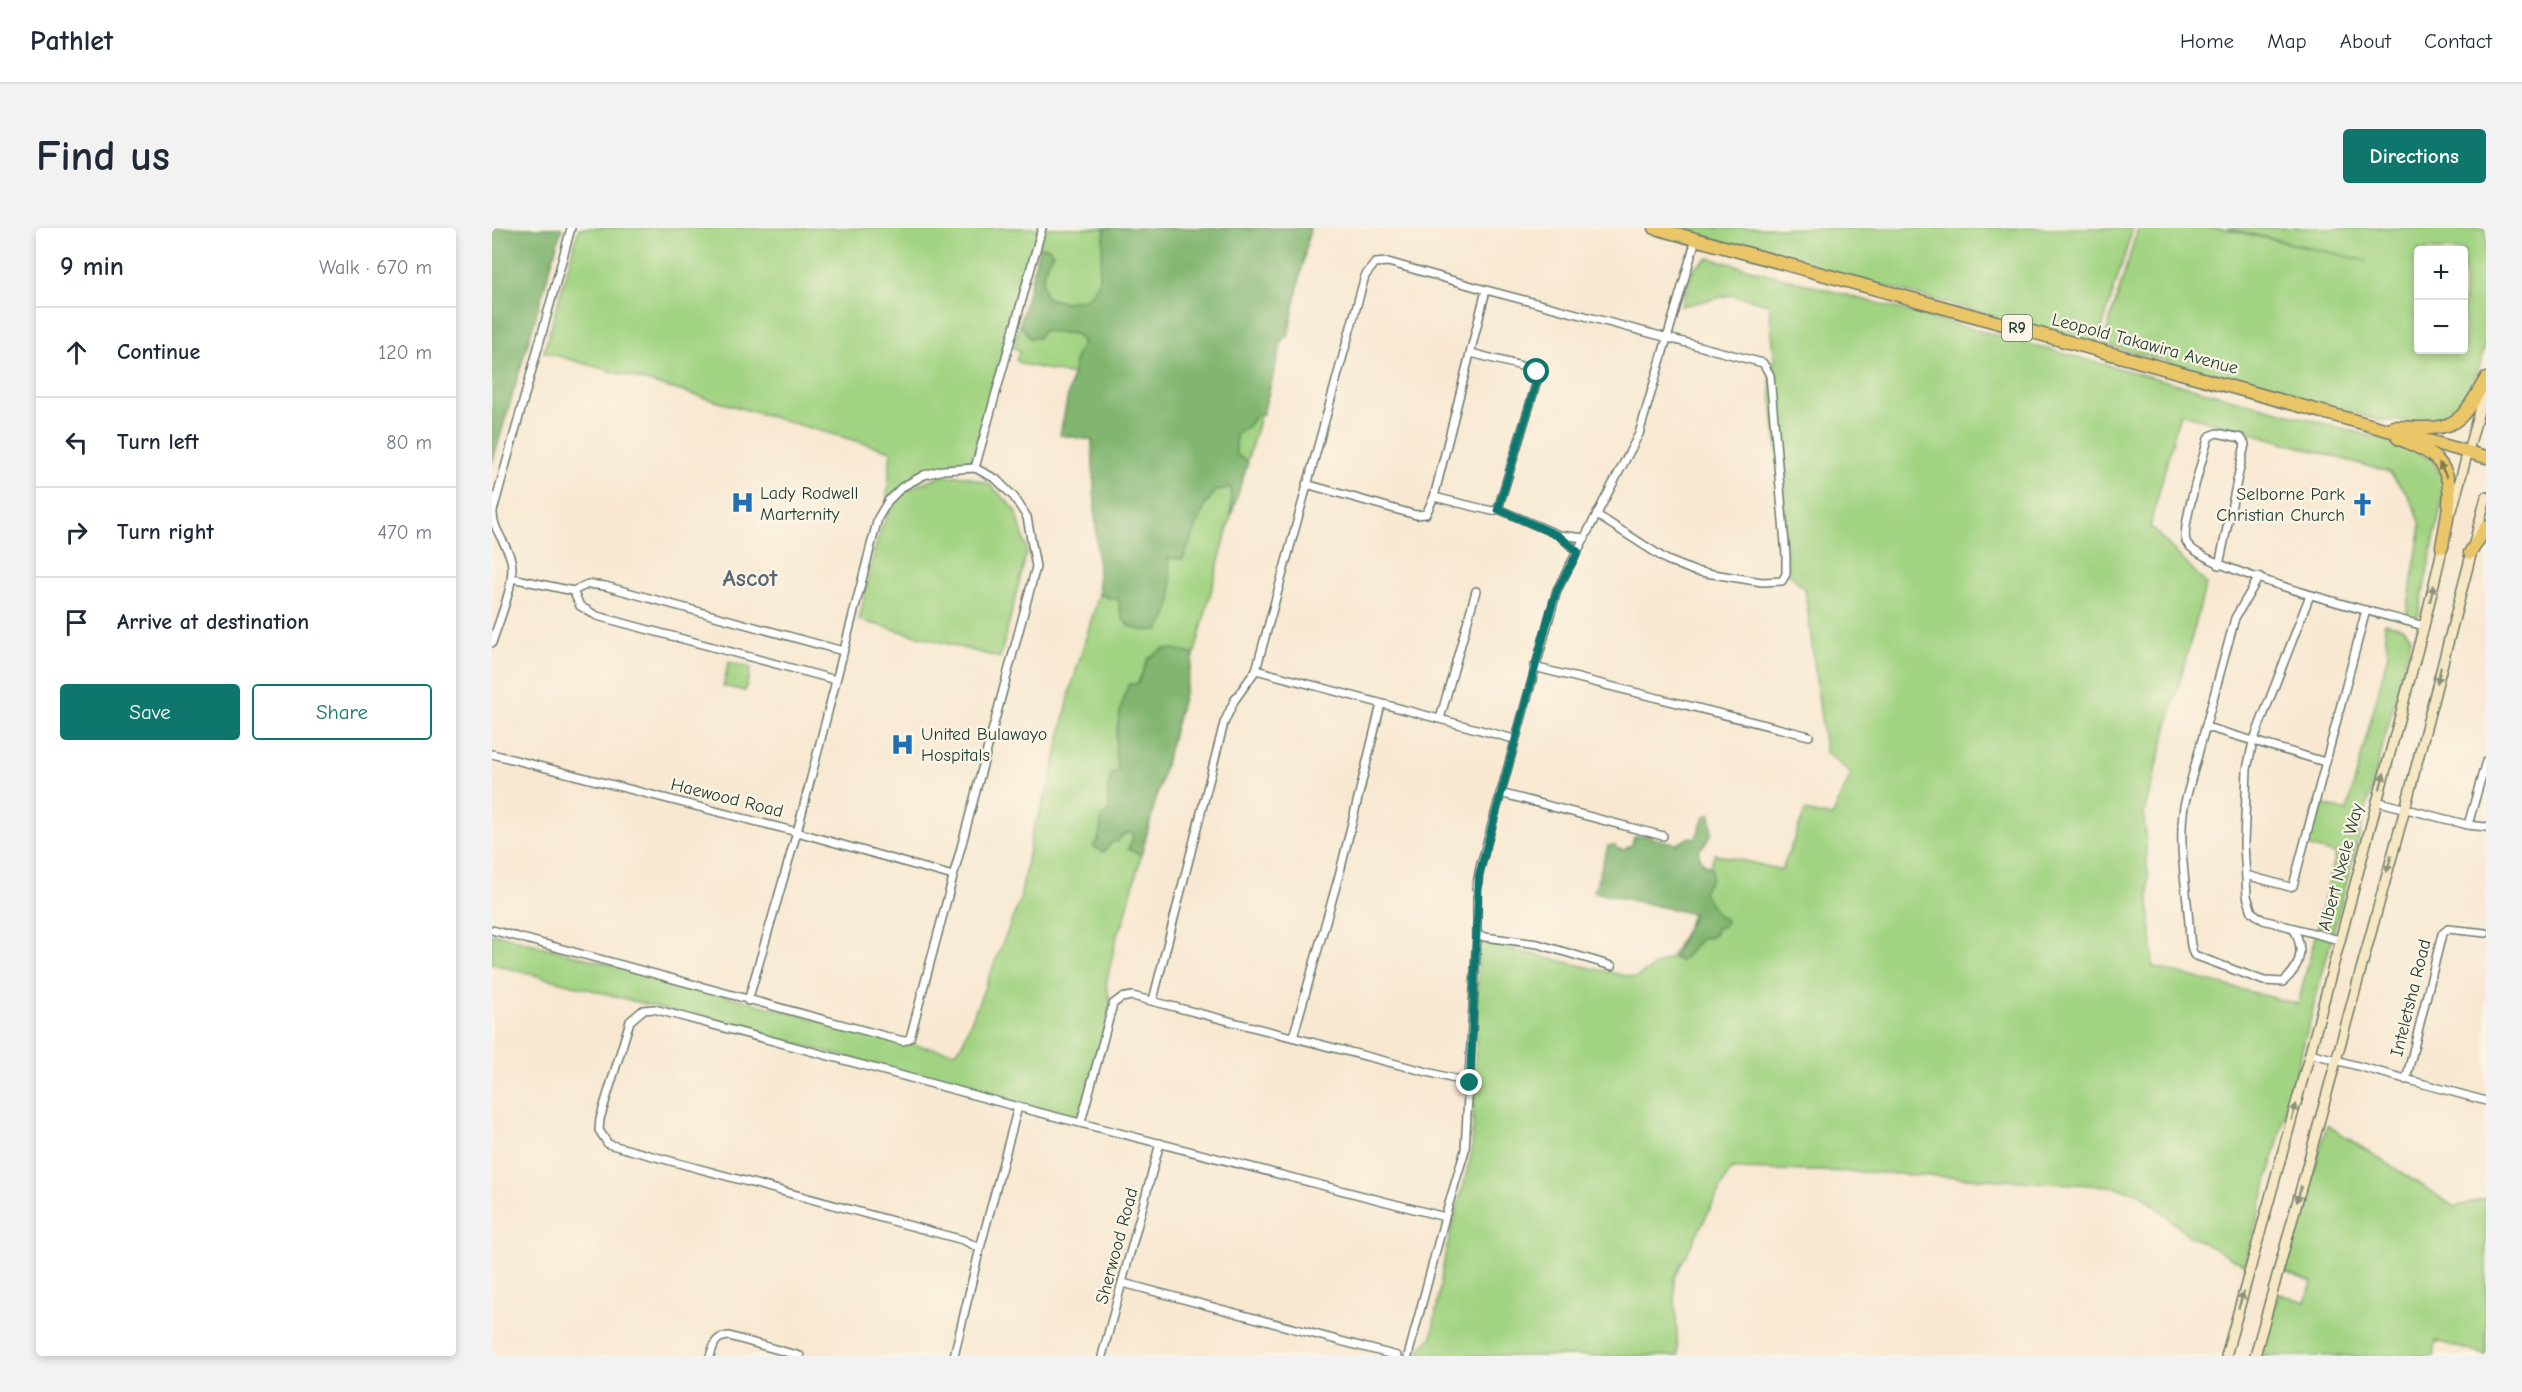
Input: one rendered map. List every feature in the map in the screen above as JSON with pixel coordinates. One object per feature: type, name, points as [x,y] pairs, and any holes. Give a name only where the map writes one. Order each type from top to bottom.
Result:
[{"type":"highway","name":"Leopold Takawira Avenue","points":[[1655,228],[2486,457]]},
{"type":"highway","points":[[2378,427],[2439,428],[2450,424],[2459,418],[2486,379]]},
{"type":"highway","points":[[2378,427],[2434,456],[2445,469],[2449,483],[2449,498],[2442,547]]},
{"type":"highway","points":[[2470,553],[2486,527]]},
{"type":"main road","name":"Albert Nxele Way","points":[[2226,1356],[2310,1053],[2486,385]]},
{"type":"main road","points":[[2255,1356],[2405,809],[2486,497]]},
{"type":"street","points":[[492,643],[512,578],[510,557],[494,527],[493,512],[571,228]]},
{"type":"street","points":[[975,468],[1042,228]]},
{"type":"street","points":[[1408,1356],[1465,1150],[1479,875],[1500,793],[1557,590],[1639,434],[1696,238]]},
{"type":"street","points":[[1154,1000],[1224,723],[1234,701],[1256,670],[1306,484],[1368,270],[1375,263],[1388,262],[1763,363],[1768,370],[1786,555],[1785,578],[1778,582],[1762,582],[1694,571],[1667,560],[1598,514]]},
{"type":"street","points":[[1306,484],[1416,515],[1426,514],[1434,497],[1486,290]]},
{"type":"street","points":[[1471,353],[1533,369],[1538,376],[1498,509]]},
{"type":"street","points":[[2219,565],[2245,444],[2241,438],[2217,433],[2210,435],[2208,439],[2185,537],[2192,550],[2219,565],[2310,595],[2424,626]]},
{"type":"street","points":[[492,930],[748,1001],[907,1041],[913,1034],[1036,567],[1027,516],[1014,497],[996,479],[975,468],[943,470],[924,475],[902,487],[888,501],[878,518],[797,832],[748,1001]]},
{"type":"street","points":[[1434,497],[1492,511],[1498,509],[1559,536],[1578,552]]},
{"type":"street","points":[[1559,536],[1585,538]]},
{"type":"street","points":[[2259,577],[2235,618],[2182,821],[2183,871],[2192,953],[2264,981],[2283,982],[2295,972],[2301,948],[2293,928]]},
{"type":"street","points":[[512,578],[573,591],[588,584],[605,586],[843,651]]},
{"type":"street","points":[[573,591],[580,606],[597,616],[836,681]]},
{"type":"street","points":[[1440,719],[1476,591]]},
{"type":"street","points":[[2310,595],[2253,742],[2247,769],[2244,806],[2247,896],[2252,912],[2263,920],[2339,940]]},
{"type":"street","points":[[2246,875],[2293,886],[2366,610]]},
{"type":"street","points":[[1534,667],[1809,736]]},
{"type":"street","points":[[1256,670],[1514,739]]},
{"type":"street","points":[[1293,1037],[1340,872],[1381,704]]},
{"type":"street","points":[[2206,727],[2325,762]]},
{"type":"street","name":"Haewood Road","points":[[492,754],[797,832],[953,876]]},
{"type":"street","points":[[2468,825],[2486,761]]},
{"type":"street","points":[[1500,793],[1663,836]]},
{"type":"street","points":[[2376,801],[2468,825],[2486,827]]},
{"type":"street","name":"Inteletsha Road","points":[[2406,1080],[2443,932],[2451,929],[2486,933]]},
{"type":"street","points":[[1477,936],[1538,944],[1612,966]]},
{"type":"street","points":[[1082,1122],[1113,1004],[1121,998],[1131,996],[1154,1000],[1470,1083]]},
{"type":"street","points":[[980,1248],[963,1240],[612,1147],[601,1134],[600,1119],[630,1021],[635,1014],[643,1010],[654,1009],[1018,1107],[1445,1217]]},
{"type":"street","points":[[2310,1053],[2486,1101]]},
{"type":"street","points":[[954,1356],[1018,1107]]},
{"type":"street","name":"Sherwood Road","points":[[1102,1356],[1160,1143]]},
{"type":"street","points":[[1123,1283],[1397,1356]]},
{"type":"street","points":[[710,1356],[715,1341],[721,1336],[729,1336],[800,1356]]},
{"type":"green space","points":[[492,228],[562,228],[492,464]]},
{"type":"green space","points":[[579,228],[1039,228],[970,466],[943,467],[887,498],[891,451],[544,352]]},
{"type":"green space","points":[[1044,228],[1310,228],[1288,336],[1283,338],[1231,516],[1123,924],[1118,931],[1106,984],[1111,1004],[1079,1118],[492,964],[492,933],[903,1043],[955,1052],[961,1046],[1020,900],[1032,833],[1050,784],[1071,688],[1099,594],[1092,440],[1060,435],[1073,375],[1022,364],[1016,360],[1020,350],[1014,348]]},
{"type":"green space","points":[[1105,228],[1310,228],[1288,336],[1283,338],[1263,414],[1257,414],[1248,426],[1236,434],[1236,454],[1248,462],[1231,516],[1231,487],[1216,491],[1206,504],[1183,559],[1168,558],[1172,587],[1171,604],[1158,630],[1141,630],[1131,627],[1123,620],[1118,599],[1099,594],[1092,440],[1060,435],[1076,356],[1083,342],[1075,334],[1043,331],[1038,338],[1030,338],[1020,324],[1039,248],[1047,247],[1054,253],[1043,275],[1043,286],[1047,298],[1065,302],[1086,299],[1098,285]]},
{"type":"green space","points":[[1671,228],[2133,228],[2097,344]]},
{"type":"green space","points":[[2138,228],[2220,228],[2367,261],[2227,228],[2486,228],[2486,341],[2479,368],[2457,415],[2438,423],[2378,420],[2103,344]]},
{"type":"green space","points":[[1709,258],[2401,444],[2432,460],[2446,483],[2417,621],[2406,618],[2421,525],[2406,492],[2389,472],[2180,413],[2150,526],[2206,584],[2144,813],[2153,967],[2298,1004],[2336,854],[2305,846],[2316,803],[2347,811],[2388,654],[2384,623],[2404,629],[2411,640],[2245,1265],[2188,1235],[2140,1193],[2108,1186],[1862,1172],[1731,1169],[1674,1278],[1678,1356],[1427,1356],[1416,1353],[1432,1337],[1445,1255],[1472,1151],[1479,942],[1635,978],[1671,957],[1687,927],[1715,854],[1782,870],[1805,811],[1832,817],[1851,774],[1825,751],[1805,589],[1789,574],[1769,369],[1775,361],[1769,304],[1732,295],[1681,306],[1693,268]]},
{"type":"green space","points":[[940,476],[965,476],[989,484],[1016,510],[1027,551],[1000,658],[859,620],[877,541],[889,512],[906,492]]},
{"type":"green space","points":[[1163,649],[1176,649],[1194,655],[1141,855],[1128,849],[1133,836],[1129,832],[1120,837],[1118,842],[1113,841],[1104,852],[1093,847],[1099,838],[1102,816],[1109,812],[1108,786],[1112,774],[1119,770],[1115,751],[1119,716],[1125,694],[1128,685],[1138,683],[1148,659]]},
{"type":"green space","points":[[729,662],[751,668],[745,691],[723,686]]},
{"type":"green space","points":[[1710,814],[1711,835],[1698,851],[1702,862],[1711,867],[1712,871],[1710,880],[1703,891],[1716,914],[1726,920],[1724,926],[1716,928],[1715,934],[1708,938],[1703,937],[1681,961],[1673,958],[1694,914],[1594,892],[1608,846],[1614,845],[1624,850],[1632,845],[1634,837],[1645,836],[1677,844],[1690,837],[1696,838],[1704,817]]},
{"type":"green space","points":[[2327,1125],[2455,1207],[2486,1198],[2486,1355],[2436,1341],[2434,1356],[2259,1356],[2279,1294],[2306,1302],[2312,1282],[2285,1272]]},
{"type":"place","name":"Lady Rodwell Marternity","points":[[742,503]]},
{"type":"place","name":"Selborne Park Christian Church","points":[[2363,504]]},
{"type":"place","name":"United Bulawayo Hospitals","points":[[903,744]]},
{"type":"district","name":"Ascot","points":[[750,578]]},
{"type":"route","points":[[1470,1083],[1477,936],[1477,884],[1514,739],[1550,612],[1557,590],[1578,552],[1559,536],[1498,509],[1537,381],[1537,372]]}]
